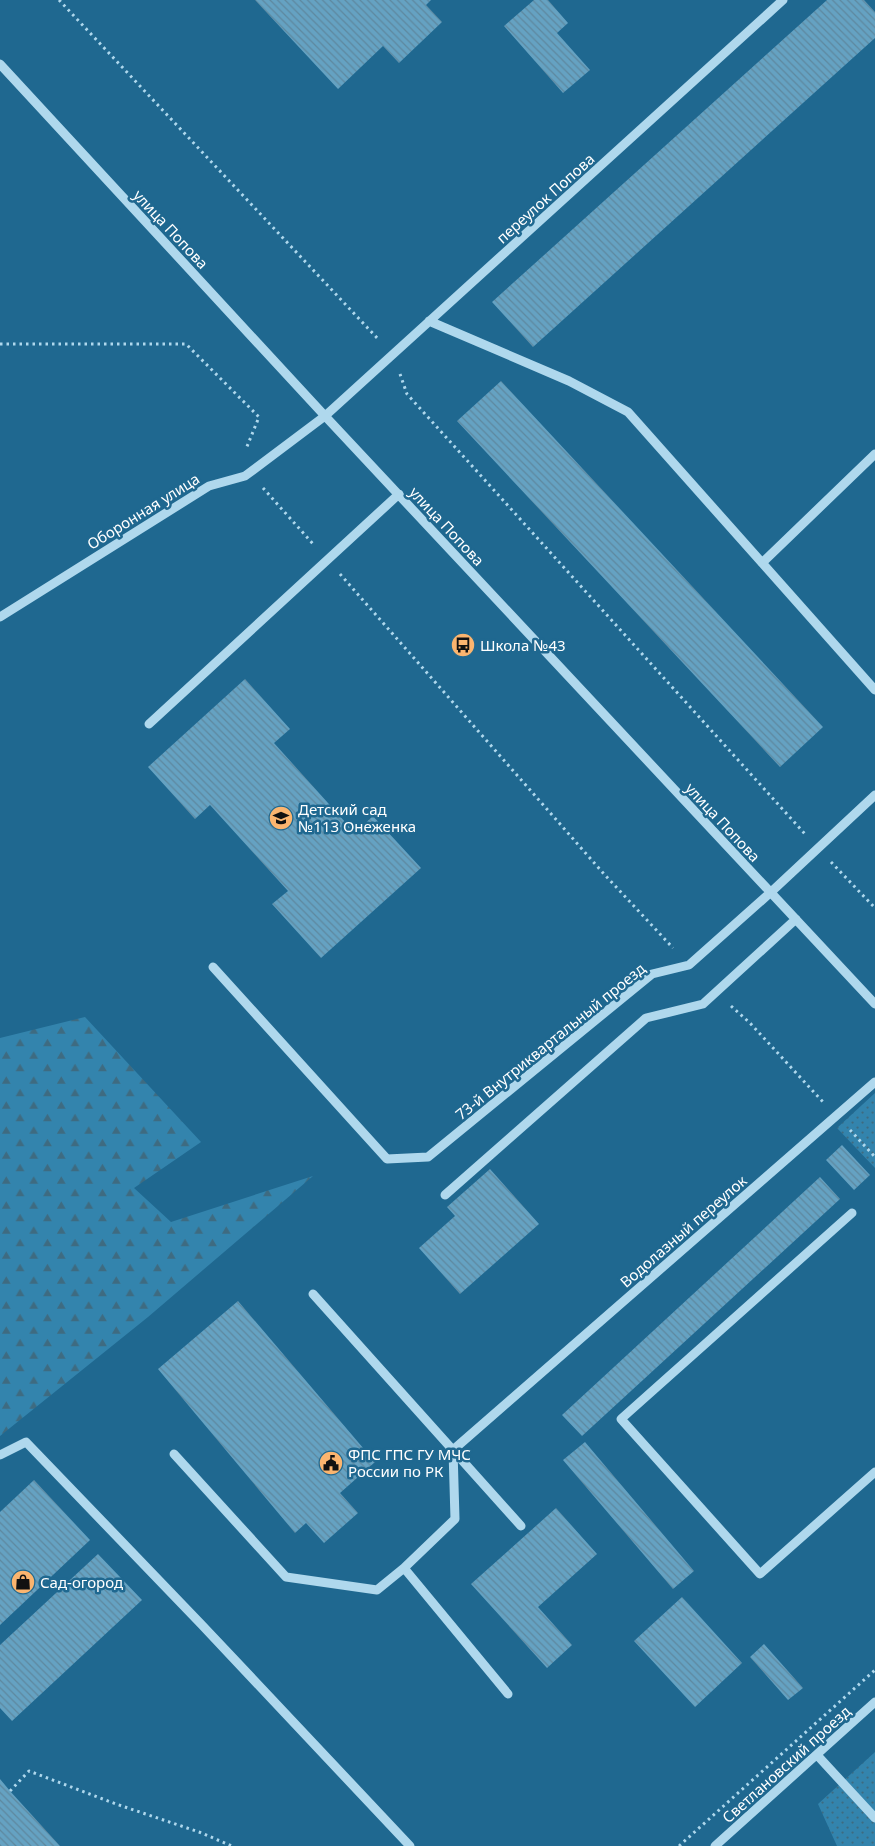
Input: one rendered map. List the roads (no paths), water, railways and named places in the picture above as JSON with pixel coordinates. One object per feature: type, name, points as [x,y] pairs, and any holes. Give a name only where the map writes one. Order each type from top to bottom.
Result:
[{"type":"street","name":"переулок Попова","points":[[325,416],[783,0]]},
{"type":"street","name":"улица Попова","points":[[0,64],[325,416],[875,1004]]},
{"type":"street","points":[[429,321],[568,381],[628,412],[875,690]]},
{"type":"street","name":"Оборонная улица","points":[[0,617],[209,486],[250,473],[325,416]]},
{"type":"street","points":[[762,563],[875,454]]},
{"type":"street","points":[[149,724],[398,494]]},
{"type":"street","name":"73-й Внутриквартальный проезд","points":[[213,967],[387,1159],[428,1157],[652,974],[689,965],[875,795]]},
{"type":"street","points":[[445,1195],[646,1018],[703,1004],[796,919]]},
{"type":"street","name":"Водолазный переулок","points":[[453,1450],[875,1082]]},
{"type":"street","points":[[852,1213],[621,1419],[760,1574],[875,1472]]},
{"type":"street","points":[[313,1294],[521,1526]]},
{"type":"street","points":[[0,1456],[26,1442],[410,1846]]},
{"type":"street","points":[[174,1454],[286,1577],[377,1590],[404,1568],[454,1519],[453,1450]]},
{"type":"street","points":[[404,1568],[508,1694]]},
{"type":"street","name":"Светлановский проезд","points":[[715,1846],[875,1702]]},
{"type":"street","points":[[817,1755],[875,1818]]},
{"type":"place","name":"Школа №43","points":[[463,645]]},
{"type":"place","name":"Детский сад №113 Онеженка","points":[[281,818]]},
{"type":"place","name":"ФПС ГПС ГУ МЧС России по РК","points":[[331,1463]]},
{"type":"place","name":"Сад-огород","points":[[23,1582]]}]
